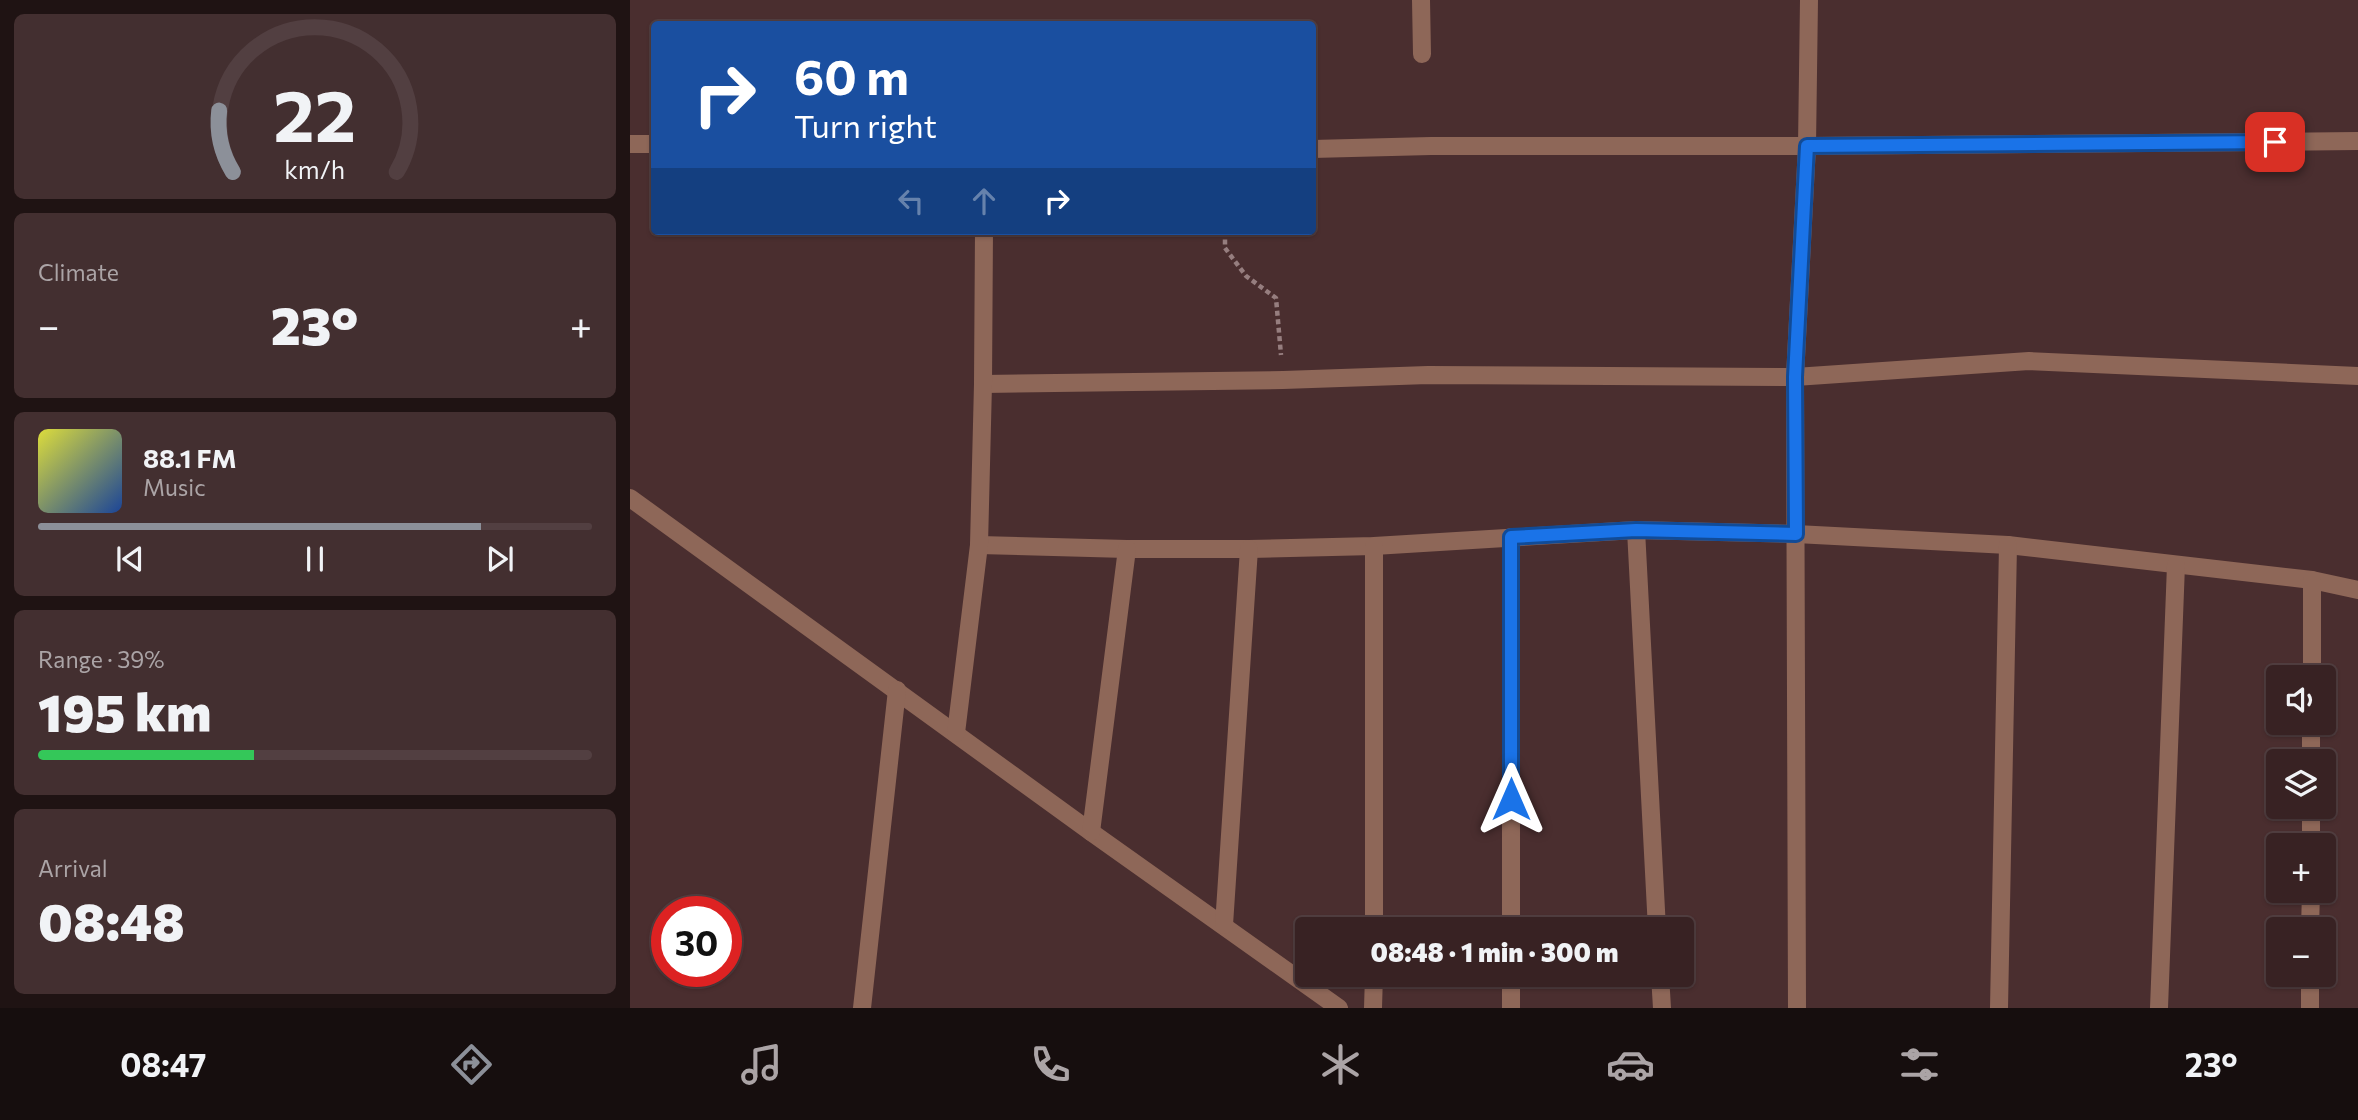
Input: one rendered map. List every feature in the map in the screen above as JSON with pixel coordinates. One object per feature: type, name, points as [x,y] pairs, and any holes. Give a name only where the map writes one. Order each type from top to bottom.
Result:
[{"type":"street","points":[[1421,0],[1422,54]]},
{"type":"street","points":[[1797,1008],[1795,377],[1807,146],[1809,0]]},
{"type":"street","points":[[1316,149],[2358,141]]},
{"type":"street","points":[[630,144],[651,144]]},
{"type":"street","points":[[956,733],[979,545],[984,384],[984,235]]},
{"type":"street","points":[[984,384],[1283,380],[1428,374],[1795,377],[2029,361],[2358,376]]},
{"type":"street","points":[[630,498],[1339,1008]]},
{"type":"street","points":[[979,545],[1249,549],[1374,546],[1636,530],[1796,534],[2008,545],[2312,580],[2358,590]]},
{"type":"street","points":[[1636,530],[1656,917]]},
{"type":"street","points":[[1511,537],[1511,917]]},
{"type":"street","points":[[1999,1008],[2008,545]]},
{"type":"street","points":[[1374,546],[1374,917]]},
{"type":"street","points":[[1091,832],[1127,549]]},
{"type":"street","points":[[1224,926],[1249,549]]},
{"type":"street","points":[[2159,1008],[2176,565]]},
{"type":"street","points":[[2312,580],[2312,665]]},
{"type":"street","points":[[862,1008],[897,690]]},
{"type":"street","points":[[1373,1008],[1374,987]]},
{"type":"street","points":[[1511,987],[1511,1008]]},
{"type":"street","points":[[1660,987],[1661,1008]]},
{"type":"street","points":[[2310,987],[2310,1008]]},
{"type":"path","points":[[1225,235],[1225,247],[1246,276],[1276,298],[1283,380]]},
{"type":"route","points":[[1511,799],[1511,537],[1636,530],[1796,534],[1795,377],[1807,146],[2275,142]]}]
